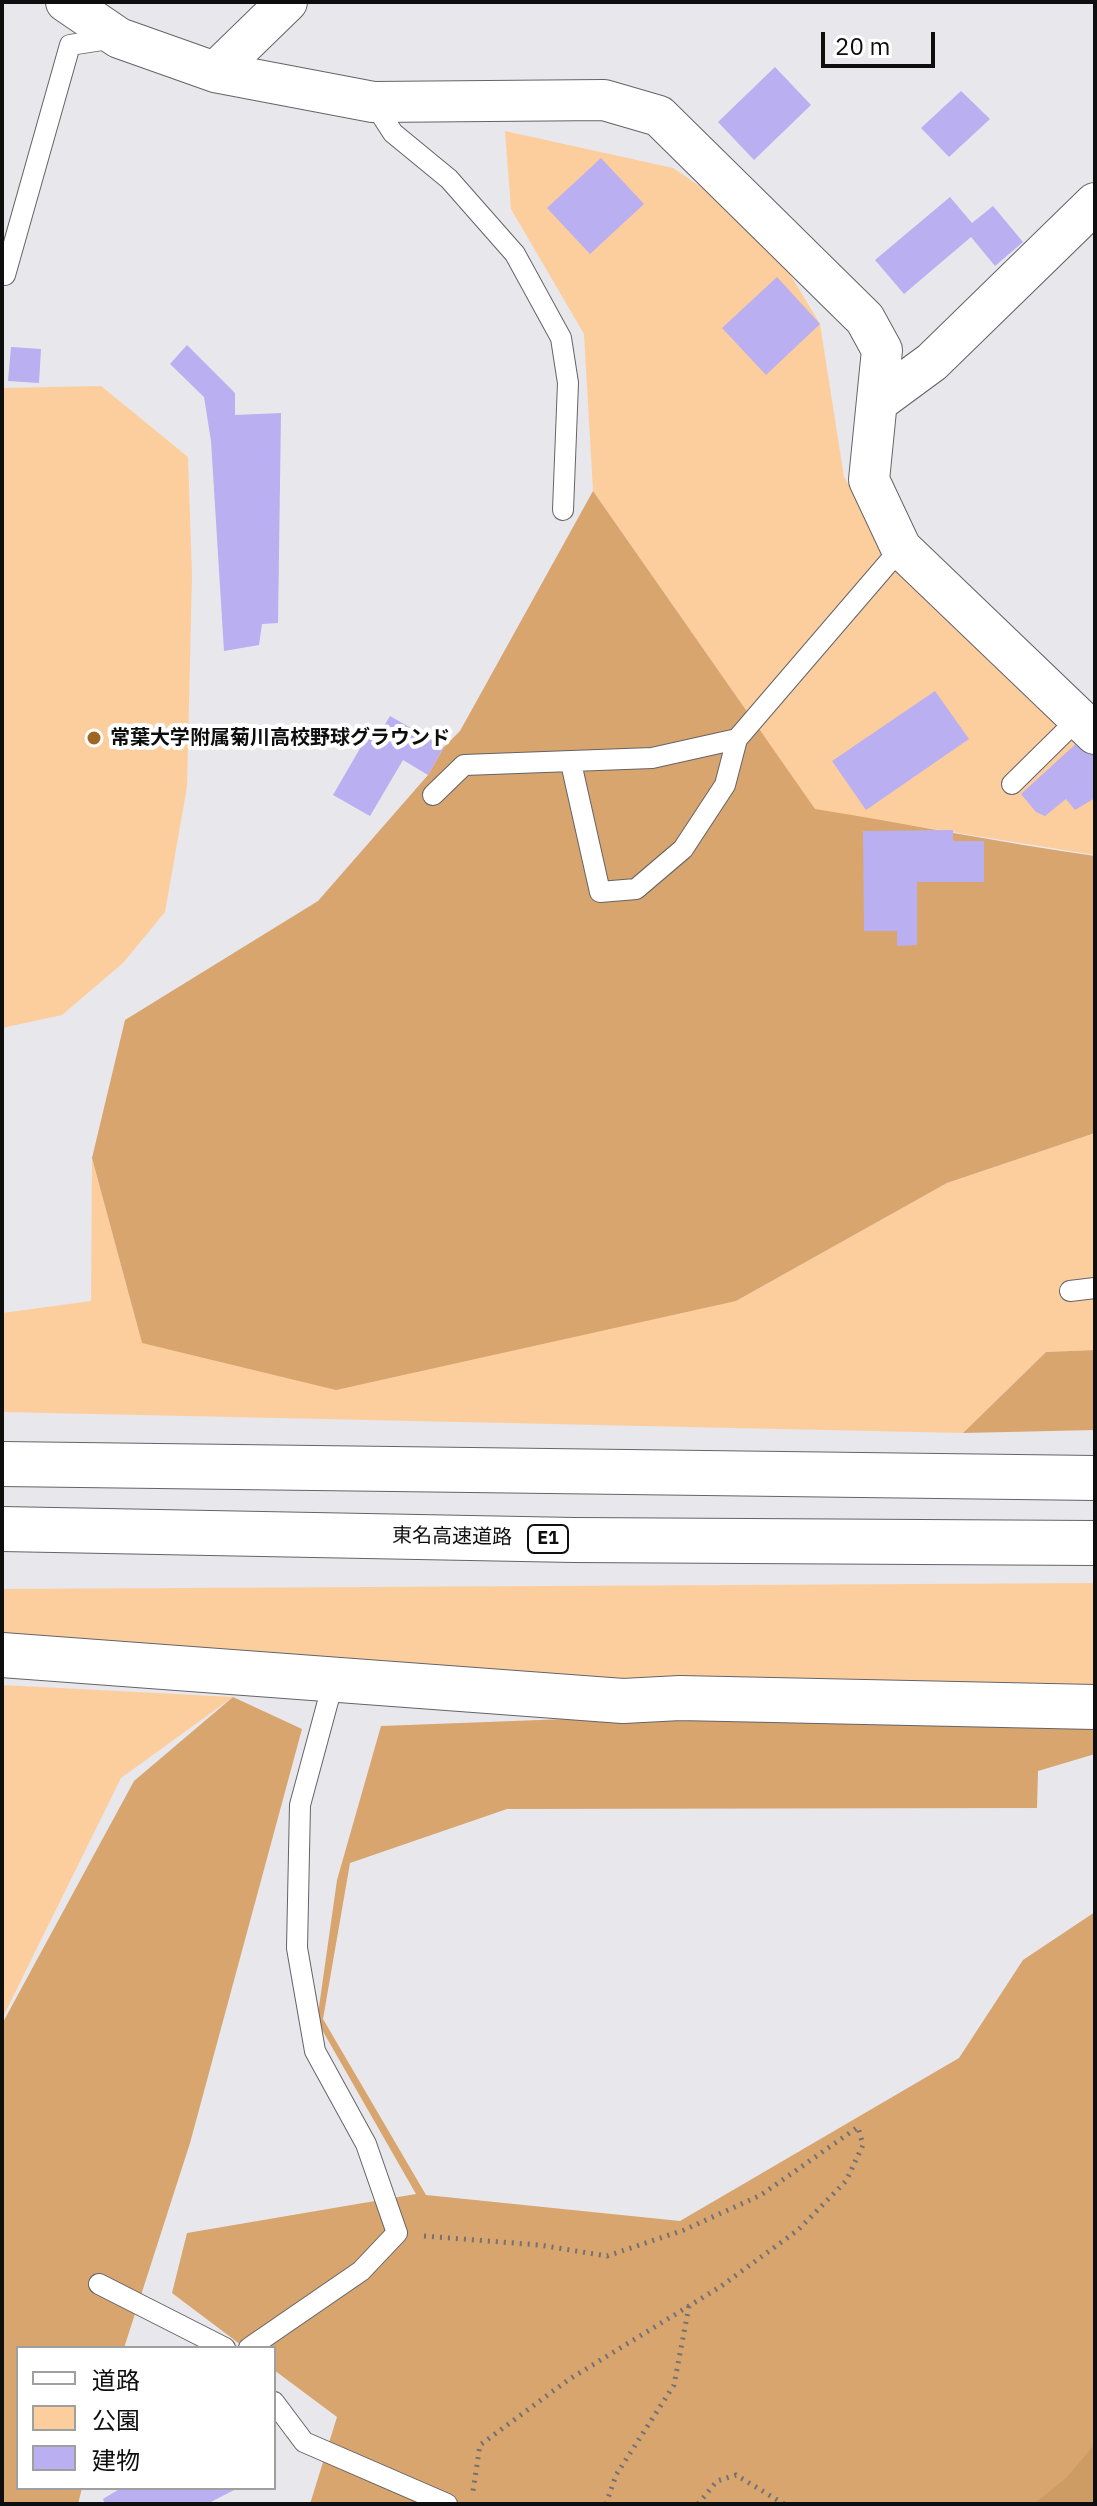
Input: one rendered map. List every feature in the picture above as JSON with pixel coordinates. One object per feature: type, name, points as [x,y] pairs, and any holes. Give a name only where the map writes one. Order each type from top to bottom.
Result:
[{"type":"main road","points":[[2,1464],[1095,1478]]},
{"type":"main road","name":"東名高速道路","points":[[2,1529],[574,1540],[1095,1543]]},
{"type":"main road","points":[[2,1655],[623,1701],[696,1699],[1095,1707]]},
{"type":"street","points":[[66,2],[119,38],[215,72],[373,102],[604,100],[659,116],[865,319],[882,350],[869,480],[901,548],[1087,726]]},
{"type":"street","points":[[215,72],[287,2]]},
{"type":"street","points":[[879,401],[932,362],[1095,203]]},
{"type":"lane","points":[[5,275],[70,45],[119,38]]},
{"type":"lane","points":[[373,102],[393,133],[449,179],[515,254],[561,338],[568,383],[563,510]]},
{"type":"lane","points":[[571,763],[600,892],[636,889],[683,849],[704,822],[725,785],[737,739],[901,548]]},
{"type":"lane","points":[[1012,784],[1087,726]]},
{"type":"lane","points":[[433,795],[464,765],[652,758],[737,739]]},
{"type":"lane","points":[[1070,1291],[1095,1288]]},
{"type":"lane","points":[[252,2346],[361,2271],[397,2233],[366,2144],[315,2051],[297,1948],[300,1805],[334,1679]]},
{"type":"lane","points":[[99,2284],[221,2346]]},
{"type":"lane","points":[[276,2405],[304,2442],[447,2504]]},
{"type":"path","points":[[397,2233],[539,2245],[607,2256],[684,2230],[761,2195],[858,2127],[863,2145],[846,2181],[798,2230],[720,2287],[568,2380],[480,2445],[471,2504]]},
{"type":"path","points":[[606,2504],[616,2475],[674,2385],[689,2305]]},
{"type":"path","points":[[698,2504],[717,2481],[736,2475],[784,2504]]},
{"type":"green space","points":[[505,131],[673,168],[762,228],[820,324],[844,477],[905,579],[1095,757],[1095,855],[815,810],[593,491],[584,334],[511,209]]},
{"type":"green space","name":"常葉大学附属菊川高校野球グラウンド","points":[[101,386],[188,457],[192,576],[187,787],[165,912],[123,963],[62,1015],[2,1028],[2,388]]},
{"type":"green space","points":[[1095,1133],[1095,1350],[1046,1352],[963,1433],[2,1412],[2,1313],[91,1301],[92,1158],[142,1343],[736,1301],[947,1183]]},
{"type":"green space","points":[[1095,1583],[1095,1707],[2,1654],[2,1589]]},
{"type":"green space","points":[[2,1685],[233,1697],[121,1778],[2,2019]]},
{"type":"shaded area","points":[[593,491],[815,809],[1095,856],[1095,1133],[947,1183],[736,1301],[336,1390],[142,1343],[92,1158],[125,1020],[318,901],[428,775],[444,747],[460,731]]},
{"type":"shaded area","points":[[1095,1350],[1095,1430],[963,1433],[1046,1352]]},
{"type":"shaded area","points":[[233,1697],[302,1729],[190,2143],[125,2346],[16,2346],[16,2490],[82,2490],[78,2504],[2,2504],[2,2024],[134,1781]]},
{"type":"shaded area","points":[[1095,1701],[1095,1754],[1038,1771],[1037,1808],[507,1809],[350,1863],[323,2019],[426,2195],[680,2221],[959,2058],[1023,1960],[1095,1912],[1095,2504],[310,2504],[337,2417],[276,2371],[276,2346],[242,2346],[172,2293],[187,2233],[416,2194],[317,2021],[337,1880],[381,1726]]},
{"type":"shaded area","points":[[1095,2444],[1095,2504],[1034,2504],[1067,2477]]},
{"type":"building","points":[[775,67],[811,105],[754,160],[718,122]]},
{"type":"building","points":[[961,91],[990,119],[949,157],[921,128]]},
{"type":"building","points":[[601,158],[644,204],[590,254],[547,208]]},
{"type":"building","points":[[950,197],[972,223],[993,206],[1023,242],[995,266],[971,237],[904,294],[875,260]]},
{"type":"building","points":[[777,277],[820,324],[766,375],[722,328]]},
{"type":"building","points":[[187,345],[235,393],[235,415],[281,413],[278,623],[262,624],[259,645],[224,651],[211,441],[204,397],[170,364]]},
{"type":"building","points":[[11,347],[41,349],[39,383],[8,381]]},
{"type":"building","points":[[935,691],[969,739],[866,810],[832,761]]},
{"type":"building","points":[[390,716],[444,747],[428,775],[403,760],[370,816],[333,795],[369,733],[377,738]]},
{"type":"building","points":[[1080,740],[1095,757],[1095,798],[1075,810],[1066,799],[1045,816],[1036,812],[1021,794]]},
{"type":"building","points":[[953,830],[953,841],[984,841],[984,882],[917,882],[917,945],[897,946],[897,931],[864,931],[863,831]]},
{"type":"building","points":[[118,2490],[234,2490],[207,2504],[105,2504],[103,2499]]},
{"type":"place","name":"常葉大学附属菊川高校野球グラウンド","points":[[94,738]]}]
